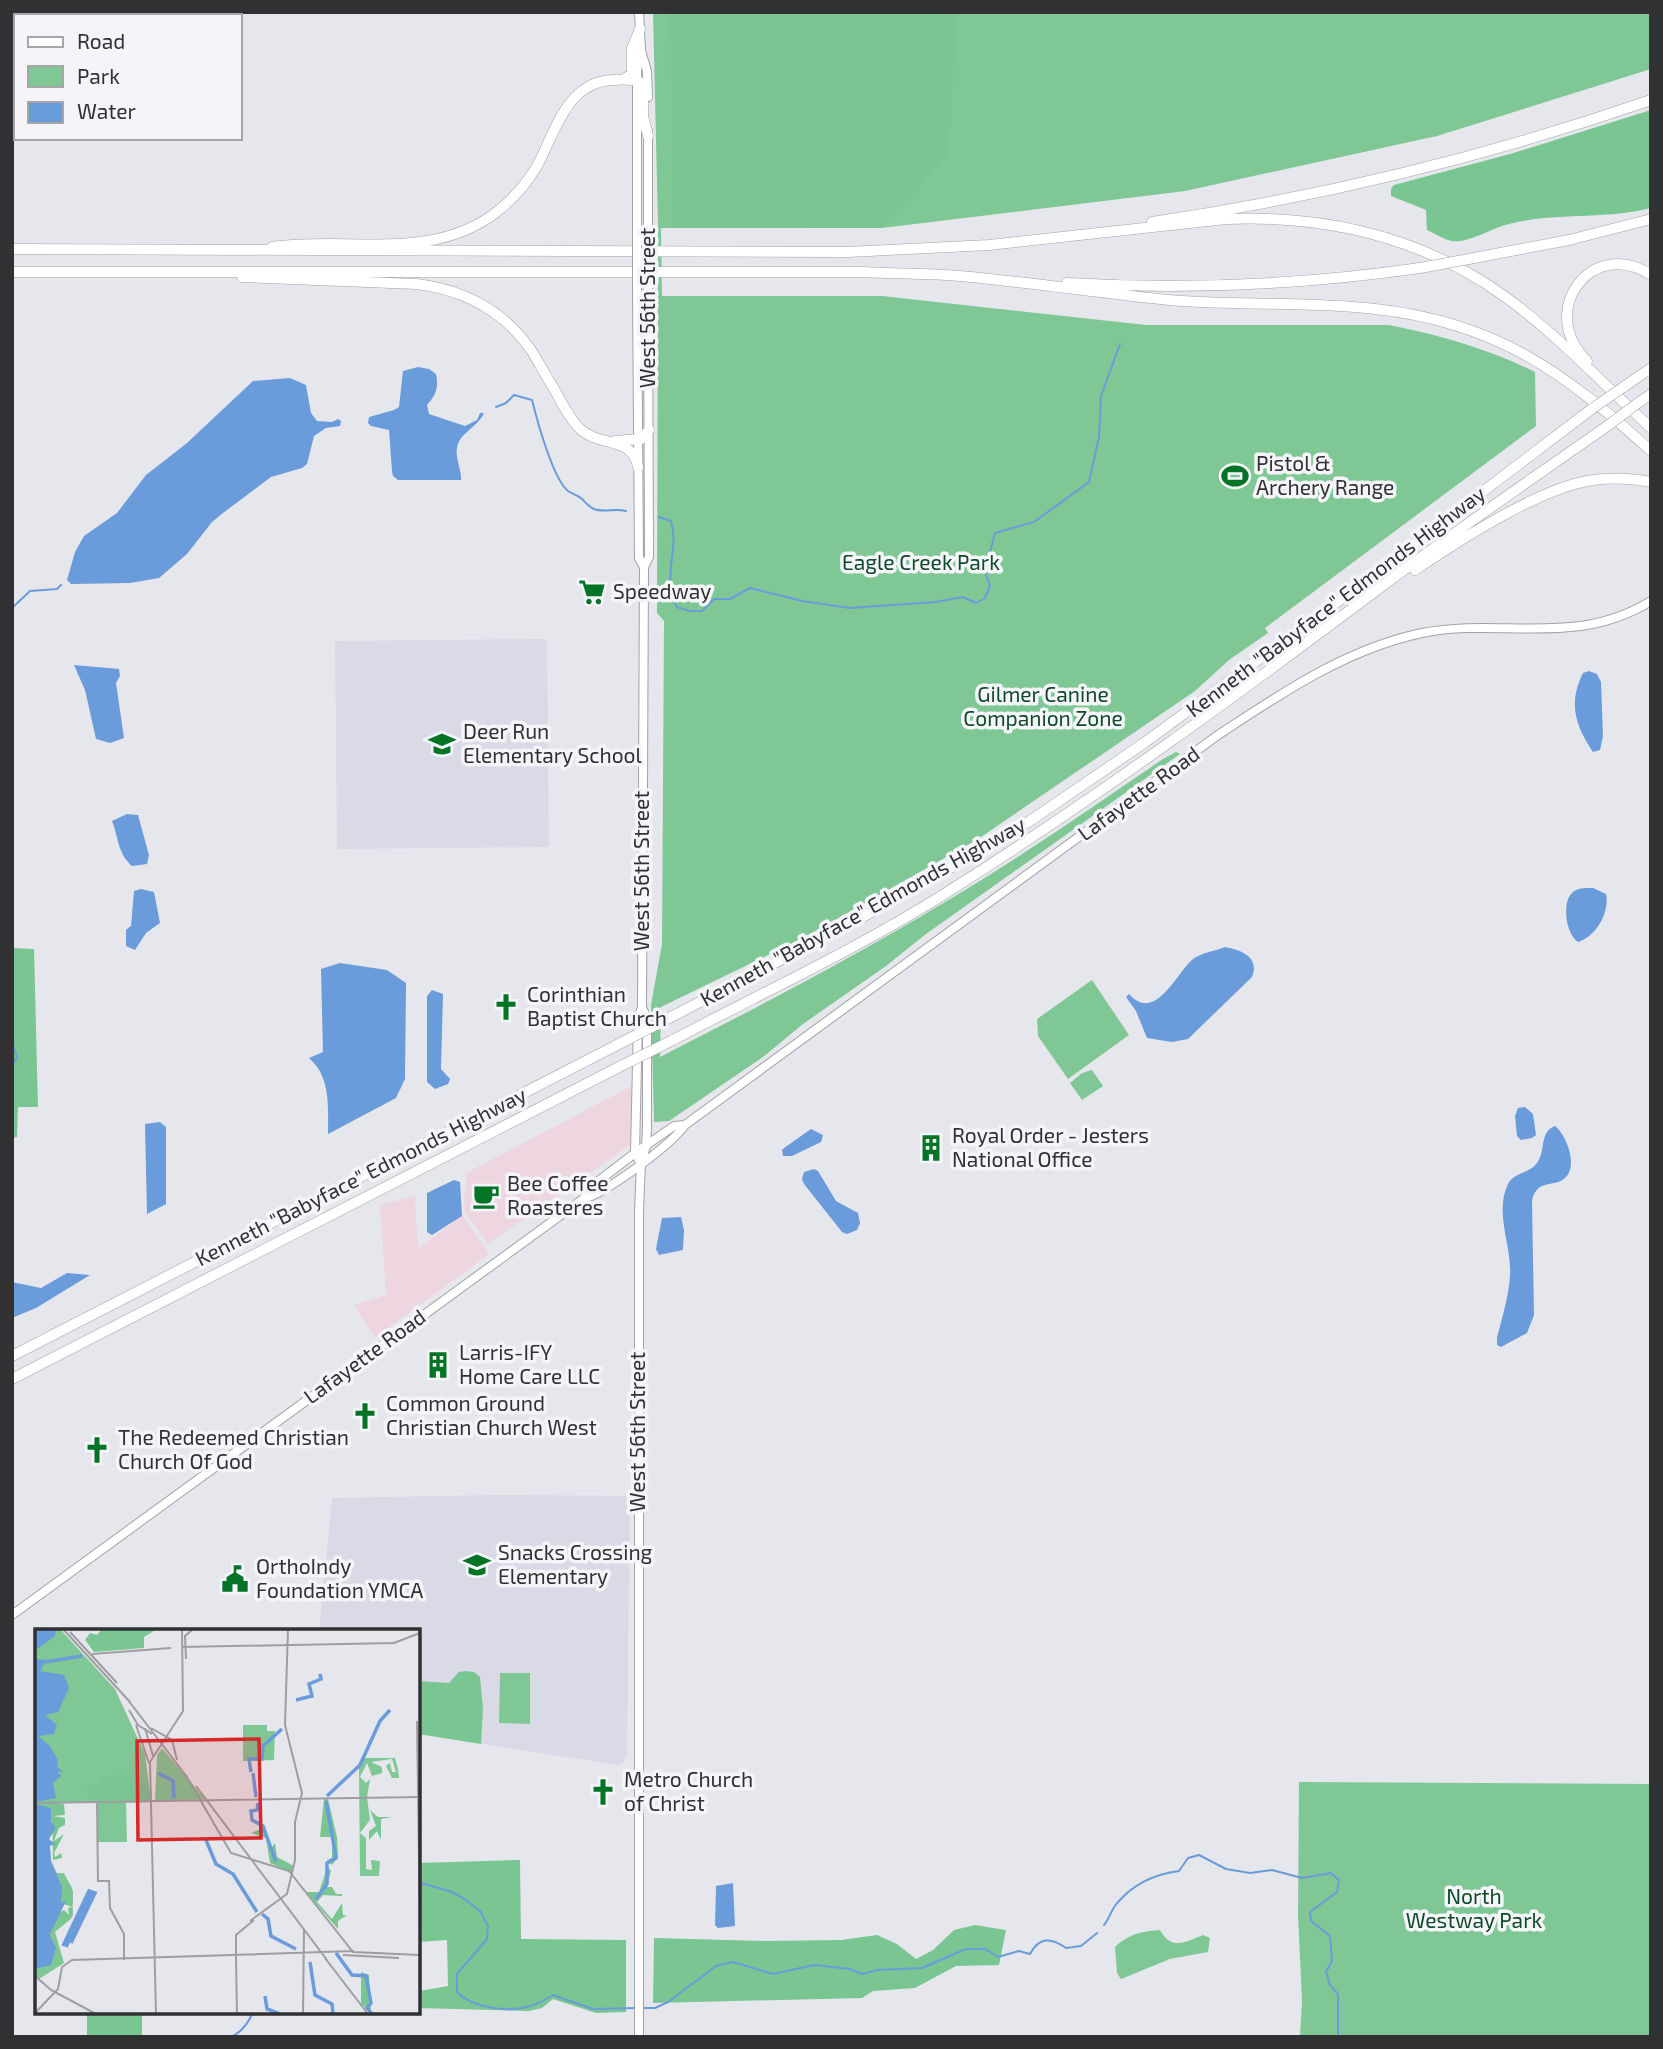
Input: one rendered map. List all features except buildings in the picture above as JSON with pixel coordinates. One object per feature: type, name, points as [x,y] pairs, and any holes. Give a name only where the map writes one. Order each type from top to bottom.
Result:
[{"type":"highway","points":[[623,79],[632,74],[632,48],[640,29]]},
{"type":"highway","points":[[247,250],[287,244],[419,242],[466,230],[497,212],[520,190],[537,166],[566,108],[577,94],[597,82],[623,79],[637,81],[643,88],[643,117],[648,136]]},
{"type":"highway","points":[[1132,228],[1149,222],[1304,195],[1429,166],[1543,135],[1651,100]]},
{"type":"highway","points":[[12,250],[848,252],[989,245],[1132,228],[1168,227],[1234,219],[1282,218],[1341,225],[1407,244],[1460,268],[1504,296],[1558,341],[1651,428]]},
{"type":"highway","points":[[12,272],[723,271],[878,273],[1153,287],[1202,287],[1320,280],[1420,268],[1569,240],[1651,219]]},
{"type":"highway","points":[[1651,275],[1639,268],[1621,264],[1596,270],[1581,280],[1574,290],[1566,318],[1569,334],[1579,352],[1651,420]]},
{"type":"highway","points":[[214,272],[251,278],[417,284],[466,296],[499,316],[531,349],[577,426],[590,436],[631,450],[638,467]]},
{"type":"highway","points":[[986,279],[1171,300],[1374,309],[1440,321],[1495,339],[1546,366],[1592,398],[1651,451]]},
{"type":"highway","points":[[1632,382],[1651,362]]},
{"type":"highway","name":"Kenneth \"Babyface\" Edmonds Highway","points":[[12,1356],[850,924],[988,847],[1144,743],[1593,408],[1651,368]]},
{"type":"highway","name":"Kenneth \"Babyface\" Edmonds Highway","points":[[12,1379],[829,959],[944,894],[1106,788],[1651,394]]},
{"type":"highway","points":[[608,442],[638,440],[645,437],[649,430]]},
{"type":"highway","points":[[1353,610],[1489,524],[1561,489],[1587,481],[1612,478],[1651,482]]},
{"type":"main road","name":"West 56th Street","points":[[639,12],[638,467],[639,558],[644,567]]},
{"type":"main road","name":"West 56th Street","points":[[641,49],[647,71],[649,430],[649,557],[644,567],[642,1007],[638,1019],[635,1153],[641,1164]]},
{"type":"main road","name":"Lafayette Road","points":[[583,1199],[597,1195],[641,1164],[679,1134],[685,1125],[1218,736],[1334,663],[1394,640],[1421,633],[1582,628],[1614,619],[1651,601]]},
{"type":"main road","name":"West 56th Street","points":[[639,2037],[638,1384],[641,1164],[646,1146],[647,1018],[642,1007]]},
{"type":"main road","name":"Lafayette Road","points":[[12,1615],[583,1199],[592,1186],[635,1153],[674,1126],[685,1125]]},
{"type":"shaded area","name":"Deer Run Elementary School","points":[[547,639],[549,847],[337,849],[335,641]]},
{"type":"shaded area","points":[[632,1086],[631,1144],[488,1244],[464,1211],[466,1173]]},
{"type":"shaded area","points":[[415,1196],[418,1249],[463,1215],[489,1254],[375,1338],[354,1305],[386,1295],[380,1205]]},
{"type":"shaded area","name":"Snacks Crossing Elementary","points":[[630,1496],[627,1754],[624,1761],[618,1765],[420,1734],[420,1629],[319,1629],[332,1498]]},
{"type":"green space","name":"Eagle Creek Park","points":[[653,12],[1651,12],[1651,69],[1437,136],[1185,191],[882,228],[661,228],[662,296],[882,296],[1146,325],[1389,325],[1408,329],[1482,350],[1535,372],[1536,426],[1265,628],[1268,633],[1229,660],[1195,691],[978,839],[805,937],[661,1007],[660,1057],[910,923],[1028,850],[1163,759],[1176,752],[1180,754],[926,934],[886,966],[803,1024],[763,1057],[669,1121],[654,1122],[651,1005],[662,944],[664,621],[657,613],[658,227]]},
{"type":"green space","points":[[670,12],[956,12],[949,155],[882,228],[672,227]]},
{"type":"green space","points":[[1651,110],[1651,208],[1616,214],[1526,220],[1473,238],[1452,241],[1427,230],[1426,210],[1391,196],[1394,185],[1510,154]]},
{"type":"green space","points":[[12,948],[34,949],[38,1107],[18,1107],[17,1137],[12,1138]]},
{"type":"green space","points":[[1092,980],[1129,1035],[1068,1079],[1038,1036],[1037,1019]]},
{"type":"green space","points":[[1092,1070],[1103,1086],[1082,1100],[1070,1083],[1082,1073]]},
{"type":"green space","points":[[459,1672],[474,1672],[480,1677],[483,1709],[481,1744],[420,1734],[420,1681],[449,1683]]},
{"type":"green space","points":[[500,1673],[530,1673],[530,1724],[499,1723]]},
{"type":"green space","name":"North Westway Park","points":[[1299,1782],[1651,1784],[1651,2037],[1300,2037],[1302,2001],[1298,1915]]},
{"type":"green space","points":[[520,1860],[521,1939],[626,1940],[626,2012],[596,2013],[553,1999],[542,2008],[529,2011],[420,2008],[420,1991],[448,1986],[447,1940],[420,1942],[420,1863]]},
{"type":"green space","points":[[975,1925],[1006,1930],[999,1965],[956,1966],[915,1988],[873,1991],[862,1998],[653,2003],[654,1938],[767,1941],[841,1940],[877,1935],[897,1944],[916,1959],[933,1950],[954,1930]]},
{"type":"green space","points":[[1160,1930],[1174,1943],[1203,1935],[1210,1938],[1208,1952],[1170,1959],[1121,1979],[1117,1973],[1115,1947],[1136,1934]]},
{"type":"green space","points":[[87,2014],[142,2014],[142,2037],[87,2037]]},
{"type":"water","points":[[12,12],[80,14],[14,14],[12,104]]},
{"type":"water","points":[[418,367],[429,369],[436,374],[436,391],[427,405],[429,414],[465,426],[477,420],[480,413],[484,413],[458,443],[461,480],[398,480],[392,471],[389,430],[368,423],[369,417],[399,407],[403,371]]},
{"type":"water","points":[[290,378],[306,385],[311,413],[317,421],[341,421],[340,426],[326,428],[314,436],[307,464],[271,477],[223,513],[212,522],[187,554],[159,578],[130,583],[71,584],[67,580],[75,552],[84,536],[117,513],[146,475],[187,443],[253,381]]},
{"type":"water","points":[[74,665],[119,669],[120,676],[116,683],[124,738],[110,743],[96,739],[85,690]]},
{"type":"water","points":[[1589,671],[1597,674],[1601,682],[1603,736],[1600,750],[1593,752],[1578,723],[1575,704],[1578,684],[1583,673]]},
{"type":"water","points":[[127,814],[138,815],[149,855],[147,864],[132,866],[121,850],[112,821]]},
{"type":"water","points":[[1593,888],[1606,894],[1604,916],[1591,935],[1578,942],[1568,926],[1568,899],[1576,890]]},
{"type":"water","points":[[141,889],[154,892],[160,923],[146,933],[135,950],[126,946],[126,930],[131,926],[134,891]]},
{"type":"water","points":[[1225,947],[1248,956],[1253,964],[1252,977],[1188,1039],[1172,1042],[1147,1038],[1136,1011],[1126,997],[1129,994],[1139,1002],[1148,1003],[1156,1000],[1193,959]]},
{"type":"water","points":[[340,963],[387,970],[406,983],[405,1079],[396,1098],[328,1134],[325,1083],[309,1058],[323,1052],[321,969]]},
{"type":"water","points":[[432,990],[443,994],[441,1069],[450,1079],[448,1084],[435,1089],[427,1082],[427,996]]},
{"type":"water","points":[[1525,1107],[1533,1114],[1536,1135],[1521,1140],[1517,1136],[1515,1116],[1518,1108]]},
{"type":"water","points":[[160,1122],[166,1127],[166,1204],[147,1214],[145,1124]]},
{"type":"water","points":[[1555,1126],[1569,1150],[1571,1165],[1566,1177],[1542,1186],[1534,1194],[1534,1315],[1527,1333],[1501,1347],[1497,1345],[1497,1338],[1510,1275],[1503,1218],[1504,1195],[1511,1180],[1537,1163],[1545,1137]]},
{"type":"water","points":[[811,1129],[823,1135],[821,1142],[792,1156],[783,1156],[784,1148]]},
{"type":"water","points":[[814,1169],[818,1171],[836,1201],[858,1213],[860,1223],[857,1230],[847,1234],[842,1232],[804,1184],[804,1172]]},
{"type":"water","points":[[454,1180],[460,1182],[462,1216],[432,1235],[427,1232],[427,1193]]},
{"type":"water","points":[[681,1217],[684,1230],[683,1250],[659,1255],[656,1249],[662,1218]]},
{"type":"water","points":[[67,1273],[90,1275],[36,1308],[12,1318],[12,1282],[41,1288]]},
{"type":"water","points":[[733,1883],[735,1926],[718,1928],[715,1925],[716,1886]]},
{"type":"waterway","points":[[659,517],[671,521],[673,532],[670,573],[673,595],[677,607],[689,611],[702,611],[714,599],[730,599],[750,588],[802,601],[850,608],[935,602],[963,597],[976,603],[985,598],[990,586],[985,572],[995,533],[1034,522],[1089,482],[1099,437],[1101,396],[1120,344]]},
{"type":"waterway","points":[[496,407],[506,403],[514,395],[532,400],[546,448],[562,484],[594,509],[626,511]]},
{"type":"waterway","points":[[12,608],[30,591],[57,589],[61,585]]},
{"type":"waterway","points":[[12,1042],[17,1057],[12,1066]]},
{"type":"waterway","points":[[1104,1925],[1117,1903],[1132,1889],[1154,1877],[1179,1871],[1188,1858],[1199,1855],[1226,1869],[1250,1873],[1272,1870],[1302,1878],[1331,1873],[1339,1880],[1337,1892],[1310,1912],[1311,1921],[1330,1936],[1332,1961],[1326,1972],[1330,1985],[1338,1994],[1338,2037]]},
{"type":"waterway","points":[[420,1883],[463,1898],[480,1911],[488,1926],[487,1939],[457,1974],[457,1992],[471,2002],[500,2009],[519,2008],[531,2006],[553,1995],[593,2009],[637,2008]]},
{"type":"waterway","points":[[642,2008],[655,2008],[668,2002],[716,1966],[733,1962],[773,1974],[814,1965],[850,1969],[862,1974],[877,1970],[922,1968],[966,1949],[985,1949],[998,1957],[1019,1951],[1030,1954],[1037,1944],[1046,1940],[1066,1948],[1081,1946],[1097,1933]]},
{"type":"waterway","points":[[231,2037],[244,2027],[252,2014]]},
{"type":"place","name":"Pistol & Archery Range","points":[[1235,476]]},
{"type":"place","name":"Speedway","points":[[592,592]]},
{"type":"place","name":"Deer Run Elementary School","points":[[442,744]]},
{"type":"place","name":"Corinthian Baptist Church","points":[[506,1007]]},
{"type":"place","name":"Royal Order - Jesters National Office","points":[[931,1148]]},
{"type":"place","name":"Bee Coffee Roasteres","points":[[486,1196]]},
{"type":"place","name":"Larris-IFY Home Care LLC","points":[[438,1365]]},
{"type":"place","name":"Common Ground Christian Church West","points":[[365,1416]]},
{"type":"place","name":"The Redeemed Christian Church Of God","points":[[97,1450]]},
{"type":"place","name":"Snacks Crossing Elementary","points":[[477,1565]]},
{"type":"place","name":"OrthoIndy Foundation YMCA","points":[[235,1579]]},
{"type":"place","name":"Metro Church of Christ","points":[[603,1792]]},
{"type":"park label","name":"Gilmer Canine Companion Zone","points":[[1043,707]]}]
